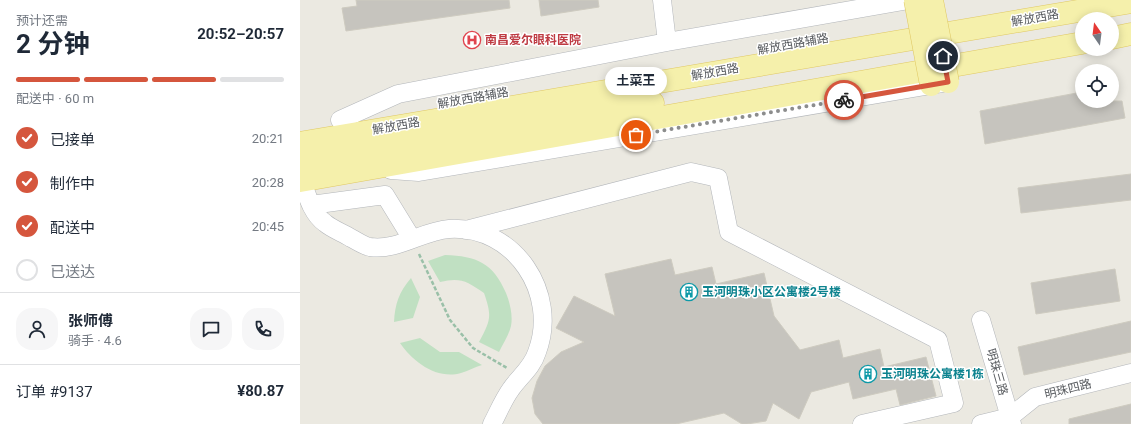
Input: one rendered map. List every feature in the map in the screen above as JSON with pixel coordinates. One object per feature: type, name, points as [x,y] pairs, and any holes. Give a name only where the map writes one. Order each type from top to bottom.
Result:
[{"type":"main road","points":[[915,0],[940,84]]},
{"type":"main road","points":[[932,0],[940,84]]},
{"type":"main road","name":"解放西路辅路","points":[[300,128],[340,120],[1056,0]]},
{"type":"main road","name":"解放西路","points":[[300,143],[1131,2]]},
{"type":"main road","points":[[1119,24],[1131,22]]},
{"type":"main road","name":"解放西路","points":[[301,175],[1075,31]]},
{"type":"main road","points":[[1119,37],[1131,34]]},
{"type":"main road","points":[[301,175],[368,168],[1075,44]]},
{"type":"street","points":[[662,0],[667,42]]},
{"type":"street","name":"解放西路辅路","points":[[340,120],[398,94],[667,42],[909,0]]},
{"type":"street","points":[[368,168],[419,172],[940,84]]},
{"type":"street","points":[[301,175],[311,205],[324,223],[369,247],[391,247],[428,232],[443,230],[466,230],[691,172],[718,178],[729,232],[938,340],[954,403],[862,424]]},
{"type":"street","points":[[311,205],[385,195],[412,239]]},
{"type":"street","points":[[466,230],[488,236],[504,245],[522,261],[534,278],[540,294],[544,314],[543,329],[537,353],[529,368],[511,389],[492,424]]},
{"type":"street","name":"明珠三路","points":[[981,320],[1011,420]]},
{"type":"street","name":"明珠四路","points":[[1011,420],[1035,397],[1131,373]]},
{"type":"street","points":[[980,424],[1011,420]]},
{"type":"path","points":[[412,239],[450,320],[473,348],[522,376]]},
{"type":"green space","points":[[445,255],[466,257],[483,263],[501,283],[510,305],[512,322],[509,333],[499,352],[479,342],[489,318],[484,293],[463,281],[453,280],[440,282],[428,261]]},
{"type":"green space","points":[[411,278],[420,297],[413,318],[394,322],[398,298],[403,288]]},
{"type":"green space","points":[[420,338],[440,352],[459,352],[482,365],[461,373],[443,374],[435,372],[419,363],[400,343]]},
{"type":"building","points":[[356,0],[509,0],[510,8],[346,31],[342,8],[357,6]]},
{"type":"building","points":[[539,0],[598,0],[599,7],[541,16]]},
{"type":"building","points":[[1075,93],[1075,108],[1119,108],[1119,101],[1122,101],[1125,118],[985,144],[980,111]]},
{"type":"building","points":[[1131,174],[1131,200],[1021,213],[1018,188]]},
{"type":"building","points":[[671,259],[675,275],[712,267],[716,284],[764,273],[774,316],[800,350],[839,340],[843,358],[880,349],[884,367],[926,357],[936,396],[900,405],[896,389],[853,399],[849,382],[811,392],[799,419],[773,403],[766,421],[747,424],[742,424],[724,413],[676,424],[543,424],[535,414],[532,398],[537,381],[545,366],[561,352],[584,342],[556,328],[574,296],[615,316],[605,274]]},
{"type":"building","points":[[1115,269],[1120,301],[1036,314],[1031,283]]},
{"type":"building","points":[[1131,321],[1131,352],[1024,375],[1018,347]]},
{"type":"building","points":[[1131,404],[1131,424],[1069,424],[1069,419]]},
{"type":"way so far","points":[[636,135],[844,100]]},
{"type":"place","name":"南昌爱尔眼科医院","points":[[472,40]]},
{"type":"place","name":"土菜王","points":[[636,135]]},
{"type":"place","name":"玉河明珠小区公寓楼2号楼","points":[[689,292]]},
{"type":"place","name":"玉河明珠公寓楼1栋","points":[[868,374]]},
{"type":"route","points":[[844,100],[948,82],[943,56]]}]
